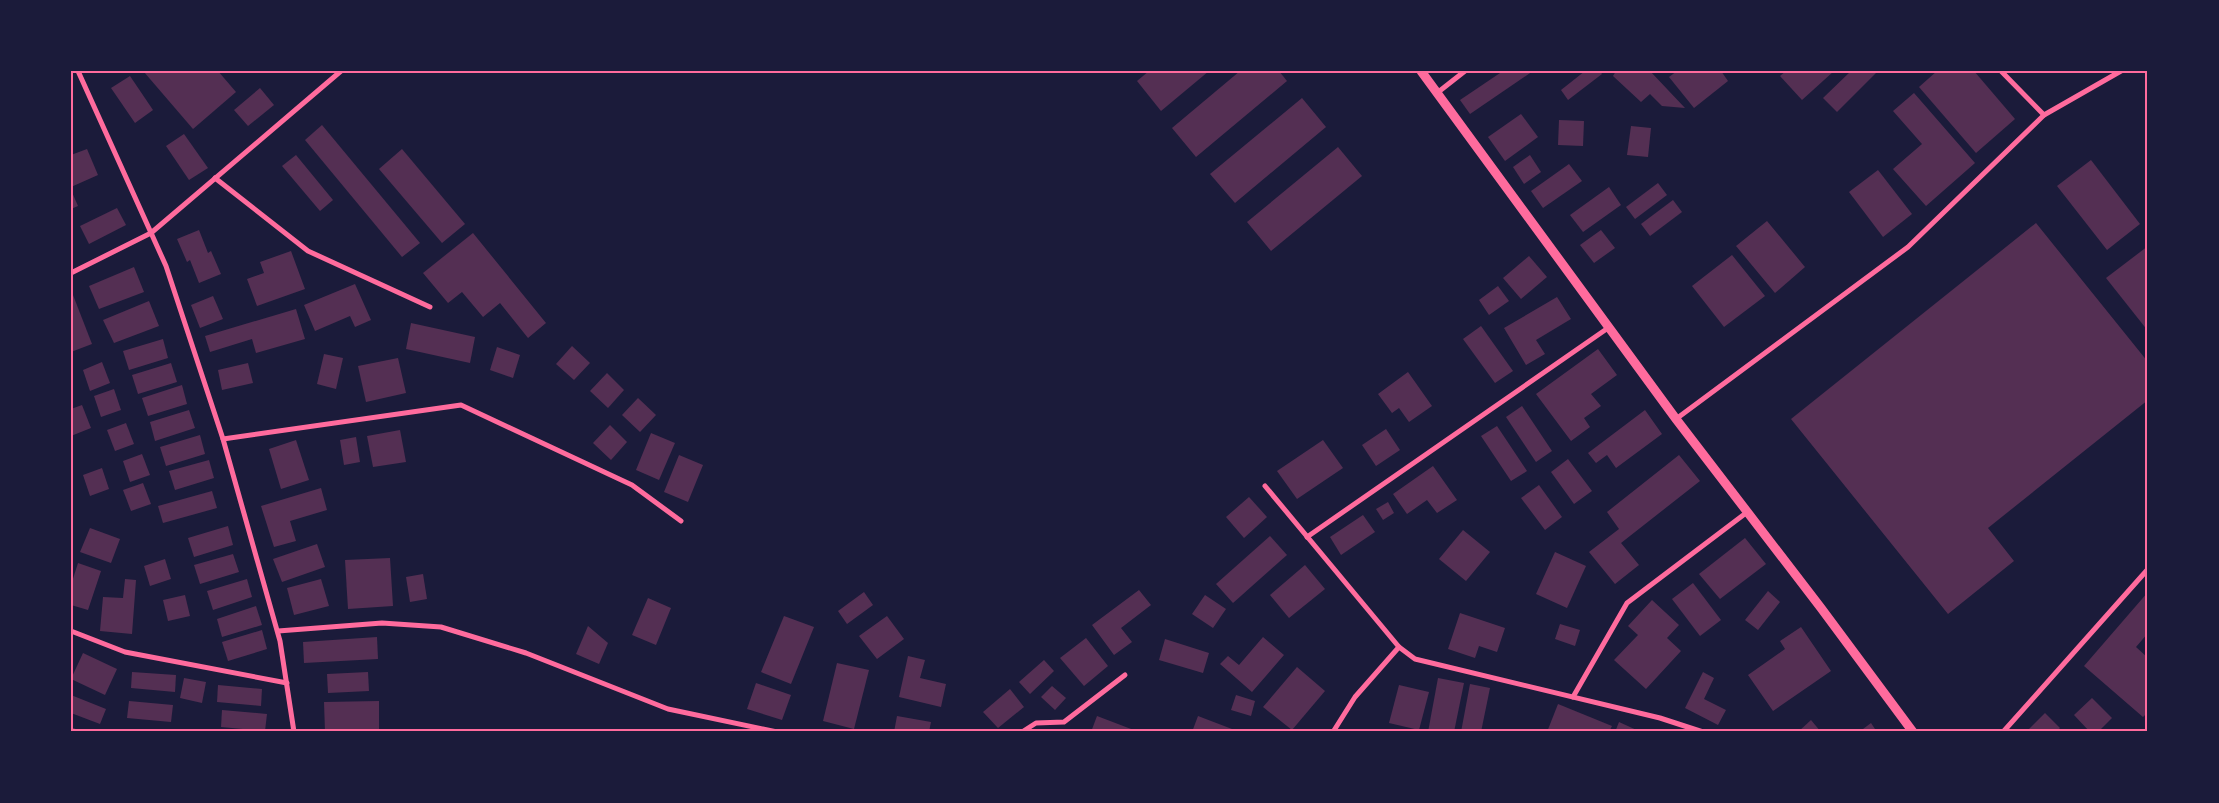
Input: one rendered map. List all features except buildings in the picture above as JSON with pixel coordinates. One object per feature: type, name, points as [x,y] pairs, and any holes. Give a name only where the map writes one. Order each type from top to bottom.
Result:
[{"type":"street","points":[[78,71],[166,266],[223,439],[278,631],[294,732]]},
{"type":"street","points":[[71,273],[151,233],[341,71]]},
{"type":"street","points":[[1421,71],[1676,420],[1821,608],[1913,732]]},
{"type":"street","points":[[1437,93],[1465,71]]},
{"type":"street","points":[[2001,71],[2044,115]]},
{"type":"street","points":[[1676,420],[1908,247],[2044,115],[2121,71]]},
{"type":"street","points":[[215,178],[308,251],[430,307]]},
{"type":"street","points":[[1307,537],[1608,328]]},
{"type":"street","points":[[223,439],[461,405],[632,485],[681,521]]},
{"type":"street","points":[[1265,486],[1399,647],[1415,659],[1660,718],[1703,732]]},
{"type":"street","points":[[1573,697],[1627,603],[1746,513]]},
{"type":"street","points":[[2003,732],[2148,569]]},
{"type":"street","points":[[278,631],[382,623],[441,627],[526,653],[668,709],[777,732]]},
{"type":"street","points":[[71,631],[125,652],[287,683]]},
{"type":"street","points":[[1333,732],[1355,697],[1399,647]]},
{"type":"street","points":[[1022,732],[1036,723],[1064,722],[1125,675]]},
{"type":"street","points":[[71,731],[80,732]]}]
